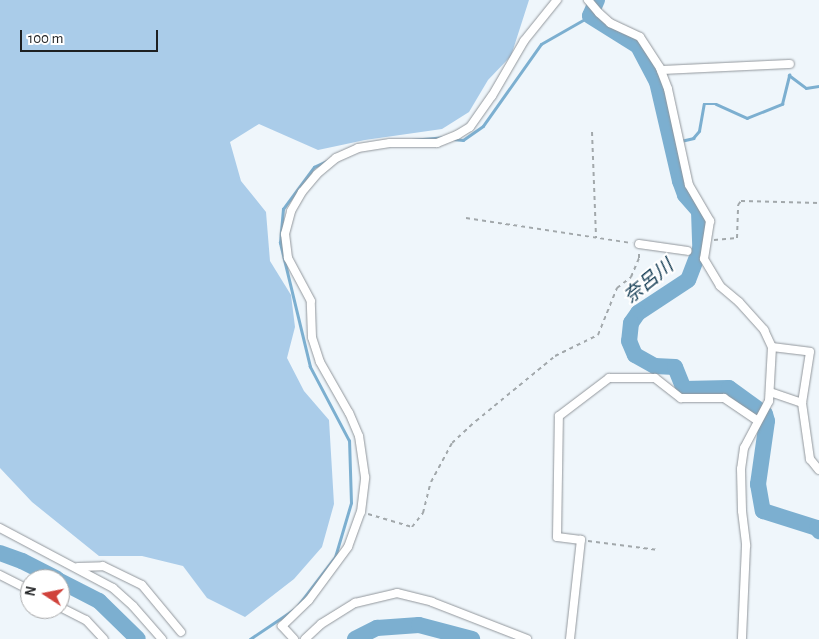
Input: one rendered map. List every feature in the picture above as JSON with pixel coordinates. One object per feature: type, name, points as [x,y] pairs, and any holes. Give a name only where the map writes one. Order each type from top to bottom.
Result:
[{"type":"street","points":[[294,639],[282,626],[309,600],[348,547],[361,512],[365,477],[359,436],[349,413],[320,362],[312,337],[311,301],[288,258],[285,234],[291,211],[302,192],[317,174],[336,158],[358,148],[390,144],[423,145],[441,142],[470,127],[492,96],[524,41],[557,0]]},
{"type":"street","points":[[590,1],[610,23],[640,37],[661,70],[668,89],[688,185],[710,221],[704,259],[710,273],[720,286],[739,302],[764,330],[772,347],[769,401],[744,448],[741,469],[742,511],[746,546],[742,639]]},
{"type":"street","points":[[661,70],[790,64]]},
{"type":"street","points":[[639,244],[688,251]]},
{"type":"street","points":[[772,347],[819,354]]},
{"type":"street","points":[[810,352],[802,403],[810,459],[819,470]]},
{"type":"street","points":[[570,639],[581,540],[557,537],[559,416],[609,378],[655,378],[681,398],[724,398],[759,417]]},
{"type":"street","points":[[770,392],[802,403]]},
{"type":"street","points":[[0,528],[113,588],[133,606],[162,639]]},
{"type":"street","points":[[76,567],[103,566],[142,585],[181,632]]},
{"type":"street","points":[[0,575],[20,585]]},
{"type":"street","points":[[305,639],[321,624],[355,603],[397,593],[432,602],[527,639]]},
{"type":"street","points":[[70,611],[86,620],[104,639]]},
{"type":"path","points":[[592,132],[596,238]]},
{"type":"path","points":[[706,241],[737,238],[738,205],[741,201],[819,203]]},
{"type":"path","points":[[361,512],[412,527],[423,513],[431,482],[452,443],[555,356],[598,334],[617,288],[631,277],[639,258],[639,244],[466,218]]},
{"type":"path","points":[[581,540],[658,550]]},
{"type":"shaded area","points":[[0,0],[529,0],[511,56],[488,80],[469,112],[442,129],[365,140],[318,150],[259,124],[230,142],[241,181],[266,212],[270,261],[291,295],[295,327],[287,358],[304,391],[329,420],[334,504],[322,547],[294,579],[245,617],[207,598],[183,566],[142,556],[99,556],[32,502],[0,468]]},
{"type":"waterway","name":"奈呂川","points":[[597,0],[590,16],[638,46],[657,82],[680,181],[685,195],[699,211],[700,249],[688,280],[638,313],[631,323],[629,341],[635,355],[655,366],[675,367],[684,389],[729,388],[765,414],[767,421],[758,484],[763,511],[817,528],[819,531]]},
{"type":"waterway","points":[[453,139],[463,140],[483,126],[541,44],[590,16]]},
{"type":"waterway","points":[[672,143],[693,138],[699,131],[704,104],[716,104],[747,118],[782,104],[789,75],[806,88],[819,86]]},
{"type":"waterway","points":[[411,140],[443,137]]},
{"type":"waterway","points":[[250,639],[296,608],[335,557],[351,503],[349,441],[310,367],[280,243],[283,209],[314,167],[329,160]]},
{"type":"waterway","points":[[0,553],[38,569]]},
{"type":"waterway","points":[[70,586],[99,601],[138,639]]},
{"type":"waterway","points":[[355,639],[377,628],[419,625],[472,639]]}]
